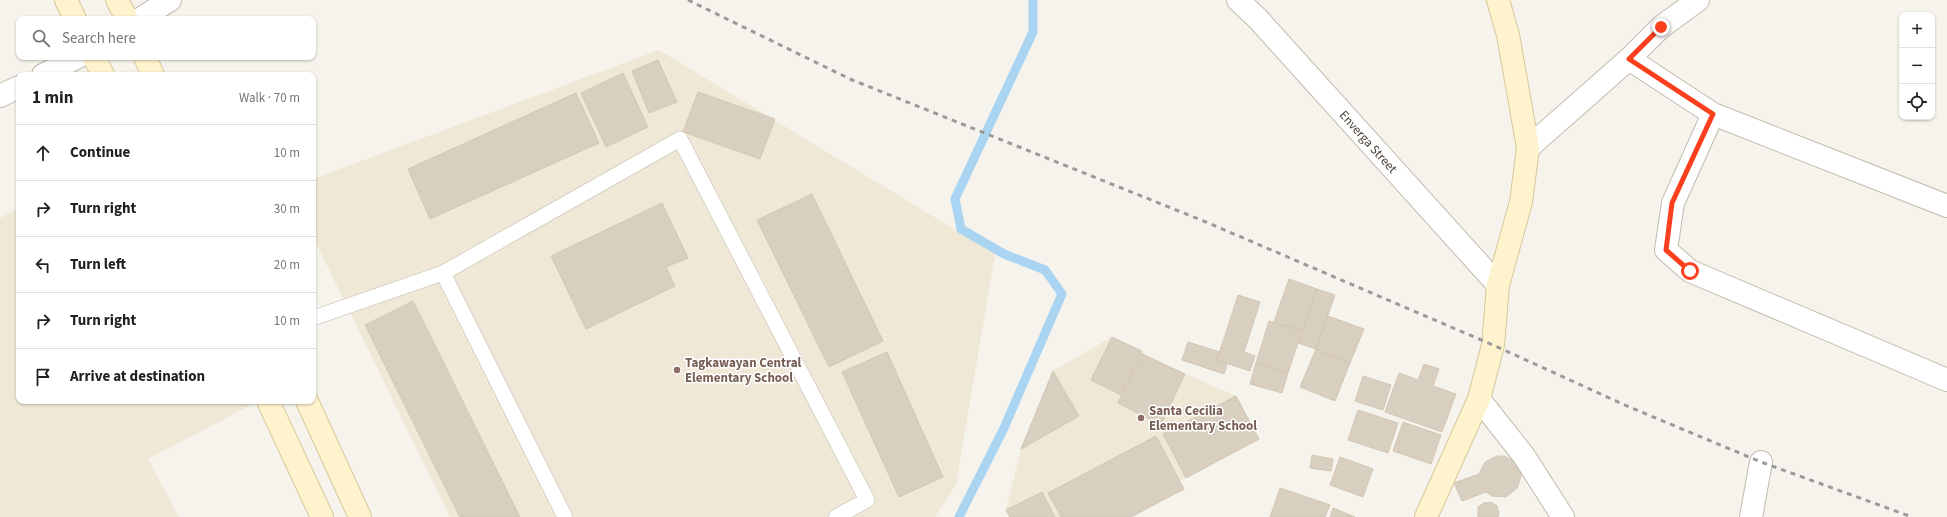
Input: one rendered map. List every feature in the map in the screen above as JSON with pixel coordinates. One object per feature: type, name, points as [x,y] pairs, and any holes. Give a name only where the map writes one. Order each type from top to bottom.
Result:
[{"type":"main road","points":[[66,0],[74,16]]},
{"type":"main road","points":[[118,0],[126,16]]},
{"type":"main road","points":[[1426,517],[1479,399],[1493,345],[1498,285],[1521,202],[1528,148],[1508,35],[1498,0]]},
{"type":"main road","points":[[96,60],[102,72]]},
{"type":"main road","points":[[146,60],[152,72]]},
{"type":"main road","points":[[269,404],[322,517]]},
{"type":"main road","points":[[308,404],[360,517]]},
{"type":"street","points":[[145,16],[170,0]]},
{"type":"street","name":"Enverga Street","points":[[1238,0],[1263,25],[1498,285]]},
{"type":"street","points":[[1528,148],[1629,59],[1661,27],[1698,0]]},
{"type":"street","points":[[1629,59],[1713,114],[1947,206]]},
{"type":"street","points":[[49,72],[72,60]]},
{"type":"street","points":[[0,96],[16,88]]},
{"type":"street","points":[[1713,114],[1672,203],[1666,250],[1690,271],[1947,380]]},
{"type":"street","points":[[1479,399],[1524,456],[1563,517]]},
{"type":"street","points":[[1751,517],[1761,462]]},
{"type":"lane","points":[[316,317],[443,273],[680,139],[868,500],[836,517]]},
{"type":"lane","points":[[443,273],[565,517]]},
{"type":"shaded area","name":"Tagkawayan Central Elementary School","points":[[659,50],[995,254],[956,485],[935,517],[450,517],[316,243],[316,178]]},
{"type":"shaded area","points":[[16,210],[16,404],[253,404],[148,459],[179,517],[0,517],[0,218]]},
{"type":"shaded area","name":"Santa Cecilia Elementary School","points":[[1112,337],[1185,374],[1236,396],[1259,439],[1180,481],[1184,489],[1131,517],[1010,517],[1006,510],[1021,449],[1053,371]]},
{"type":"building","points":[[658,60],[677,102],[649,113],[632,71]]},
{"type":"building","points":[[623,73],[648,127],[606,147],[581,93]]},
{"type":"building","points":[[698,92],[775,119],[760,159],[683,132]]},
{"type":"building","points":[[576,93],[599,143],[430,219],[408,169]]},
{"type":"building","points":[[812,194],[883,341],[829,367],[757,220]]},
{"type":"building","points":[[662,203],[688,258],[666,267],[675,286],[586,329],[551,256]]},
{"type":"building","points":[[1289,279],[1317,289],[1302,331],[1274,322]]},
{"type":"building","points":[[1317,289],[1335,295],[1316,349],[1298,343]]},
{"type":"building","points":[[1238,295],[1260,302],[1244,352],[1255,356],[1250,371],[1217,360]]},
{"type":"building","points":[[413,301],[520,517],[460,517],[365,325]]},
{"type":"building","points":[[1328,316],[1364,329],[1350,363],[1316,349]]},
{"type":"building","points":[[1269,321],[1302,331],[1288,373],[1256,363]]},
{"type":"building","points":[[1112,337],[1142,351],[1121,395],[1091,380]]},
{"type":"building","points":[[1188,342],[1220,352],[1217,360],[1227,364],[1224,374],[1182,360]]},
{"type":"building","points":[[1316,349],[1350,363],[1335,401],[1300,387]]},
{"type":"building","points":[[887,352],[943,477],[899,497],[842,372]]},
{"type":"building","points":[[1142,354],[1185,374],[1161,425],[1118,403]]},
{"type":"building","points":[[1256,363],[1288,373],[1282,393],[1250,384]]},
{"type":"building","points":[[1424,364],[1439,369],[1433,386],[1456,394],[1442,432],[1385,412],[1399,373],[1418,380]]},
{"type":"building","points":[[1053,371],[1079,416],[1021,449]]},
{"type":"building","points":[[1363,376],[1391,385],[1383,410],[1355,401]]},
{"type":"building","points":[[1236,396],[1259,439],[1186,478],[1163,434]]},
{"type":"building","points":[[1358,410],[1398,423],[1388,453],[1348,440]]},
{"type":"building","points":[[1403,422],[1441,435],[1431,464],[1393,451]]},
{"type":"building","points":[[1156,436],[1184,489],[1131,517],[1061,517],[1048,493]]},
{"type":"building","points":[[1312,455],[1333,459],[1331,471],[1310,468]]},
{"type":"building","points":[[1497,456],[1504,456],[1515,462],[1521,476],[1517,488],[1506,497],[1492,496],[1486,492],[1462,501],[1454,483],[1479,474],[1485,462]]},
{"type":"building","points":[[1340,457],[1373,469],[1363,497],[1330,485]]},
{"type":"building","points":[[1280,488],[1330,505],[1325,517],[1270,517]]},
{"type":"building","points":[[1042,492],[1055,517],[1010,517],[1006,510]]},
{"type":"building","points":[[1491,502],[1497,506],[1499,513],[1498,517],[1478,517],[1478,507],[1484,503]]},
{"type":"building","points":[[1333,508],[1355,517],[1330,517]]},
{"type":"waterway","points":[[959,517],[1004,428],[1062,294],[1045,270],[1004,254],[961,229],[955,199],[1033,32],[1033,0]]},
{"type":"railway","points":[[688,0],[850,79],[1206,222],[1493,345],[1627,406],[1761,462],[1912,517]]},
{"type":"place","name":"Tagkawayan Central Elementary School","points":[[677,370]]},
{"type":"place","name":"Santa Cecilia Elementary School","points":[[1141,418]]},
{"type":"route","points":[[1661,27],[1629,59],[1713,114],[1672,203],[1666,250],[1690,271]]}]
